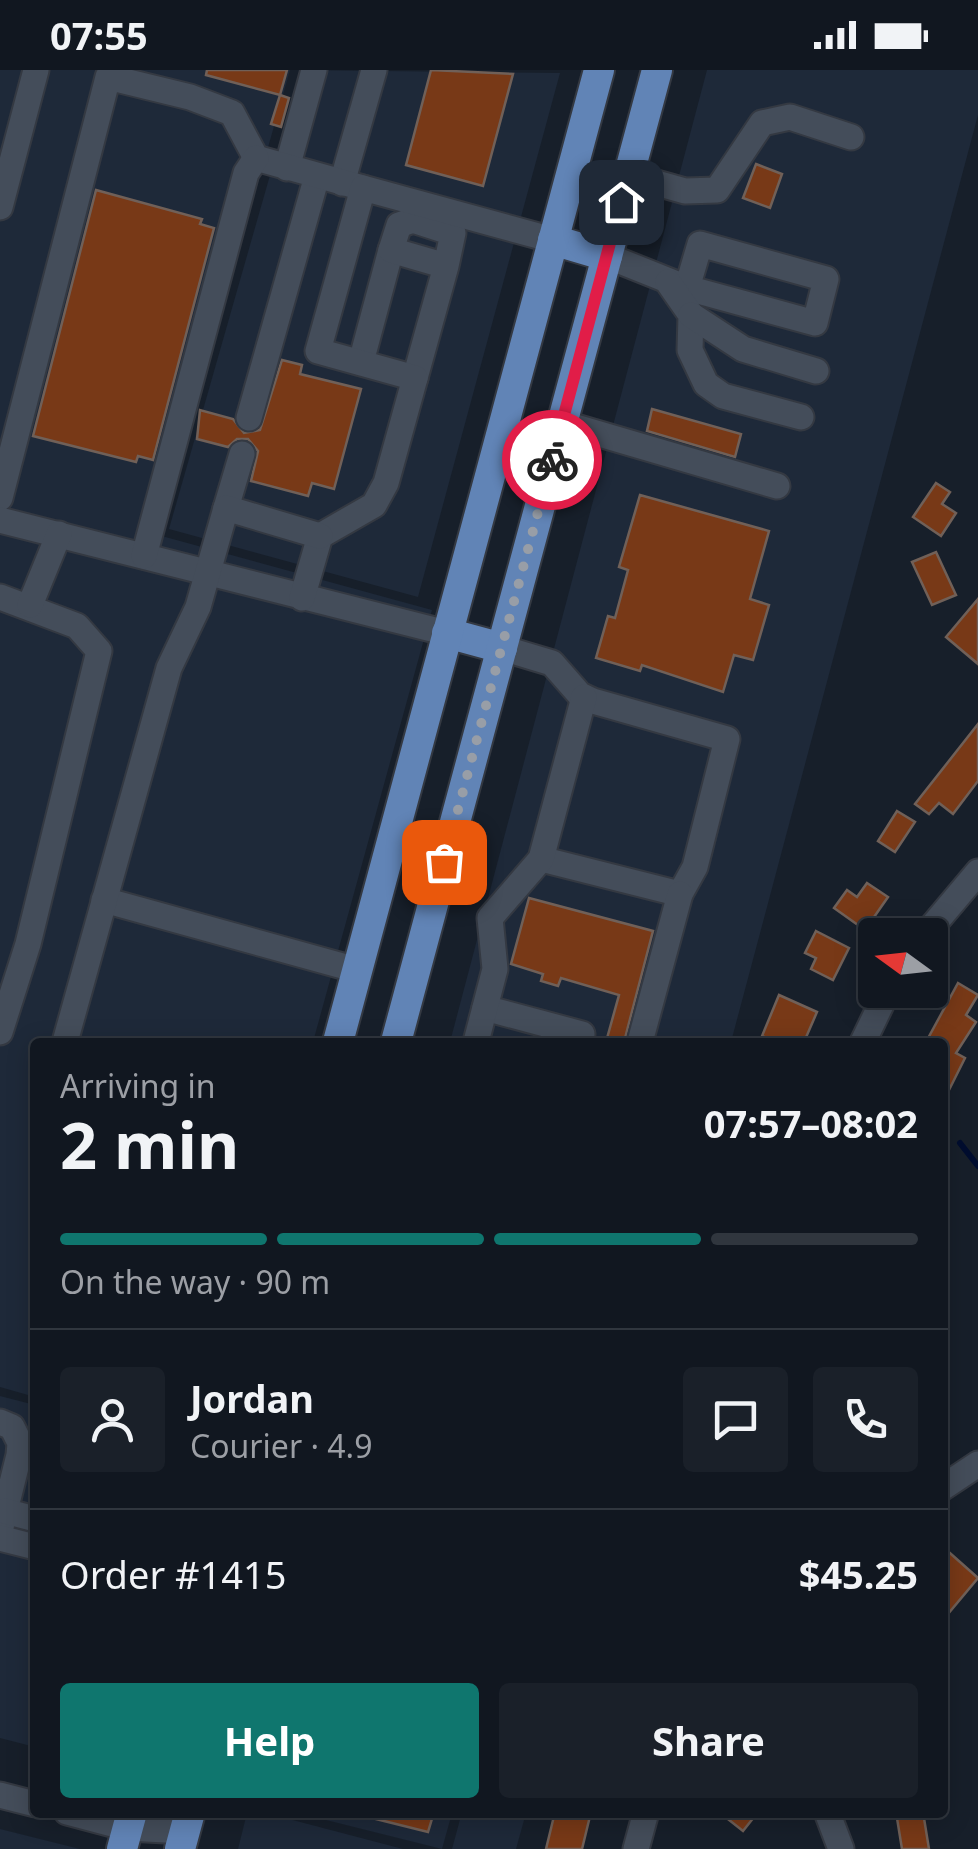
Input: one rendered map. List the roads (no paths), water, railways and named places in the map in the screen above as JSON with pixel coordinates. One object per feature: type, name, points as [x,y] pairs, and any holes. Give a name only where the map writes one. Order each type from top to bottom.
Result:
[{"type":"main road","points":[[339,1038],[598,70]]},
{"type":"main road","points":[[397,1038],[656,70]]},
{"type":"main road","points":[[553,240],[607,256]]},
{"type":"main road","points":[[447,633],[502,648]]},
{"type":"street","points":[[0,207],[36,70]]},
{"type":"street","points":[[287,168],[314,70]]},
{"type":"street","points":[[249,418],[341,183],[374,70]]},
{"type":"street","points":[[0,498],[108,77],[190,97],[232,113],[256,158],[553,240]]},
{"type":"street","points":[[628,175],[685,191],[716,190],[762,123],[790,117],[851,137]]},
{"type":"street","points":[[144,556],[246,173],[256,158]]},
{"type":"street","points":[[341,183],[318,351],[415,378]]},
{"type":"street","points":[[302,598],[320,536],[374,505],[386,483],[448,259],[453,233],[448,229],[406,220],[392,243],[360,362]]},
{"type":"street","points":[[392,243],[448,259]]},
{"type":"street","points":[[607,256],[678,285],[814,323],[826,279],[700,244],[678,285]]},
{"type":"street","points":[[678,285],[692,315],[690,350],[706,384],[723,396],[801,417]]},
{"type":"street","points":[[692,315],[744,348],[816,370]]},
{"type":"street","points":[[562,423],[777,486]]},
{"type":"street","points":[[66,1038],[169,668],[198,607],[242,454]]},
{"type":"street","points":[[226,508],[320,536]]},
{"type":"street","points":[[0,520],[447,633]]},
{"type":"street","points":[[30,606],[60,534]]},
{"type":"street","points":[[0,597],[76,626],[100,650],[28,944],[0,1032]]},
{"type":"street","points":[[502,648],[552,663],[584,696],[727,739],[696,867],[680,894],[641,1038]]},
{"type":"street","points":[[477,1038],[495,969],[490,918],[540,859],[584,696]]},
{"type":"street","points":[[540,859],[680,894]]},
{"type":"street","points":[[939,918],[978,872]]},
{"type":"street","points":[[104,900],[358,970]]},
{"type":"street","points":[[485,1008],[582,1034]]},
{"type":"street","points":[[864,1038],[879,1008]]},
{"type":"street","points":[[0,1422],[12,1427],[20,1443],[2,1527]]},
{"type":"street","points":[[948,1484],[978,1464]]},
{"type":"street","points":[[2,1527],[30,1520]]},
{"type":"street","points":[[2,1527],[30,1544]]},
{"type":"street","points":[[0,1794],[30,1803]]},
{"type":"street","points":[[87,1818],[127,1830],[185,1831]]},
{"type":"street","points":[[636,1849],[644,1818]]},
{"type":"street","points":[[829,1818],[841,1849]]},
{"type":"waterway","points":[[960,1143],[978,1166]]}]
